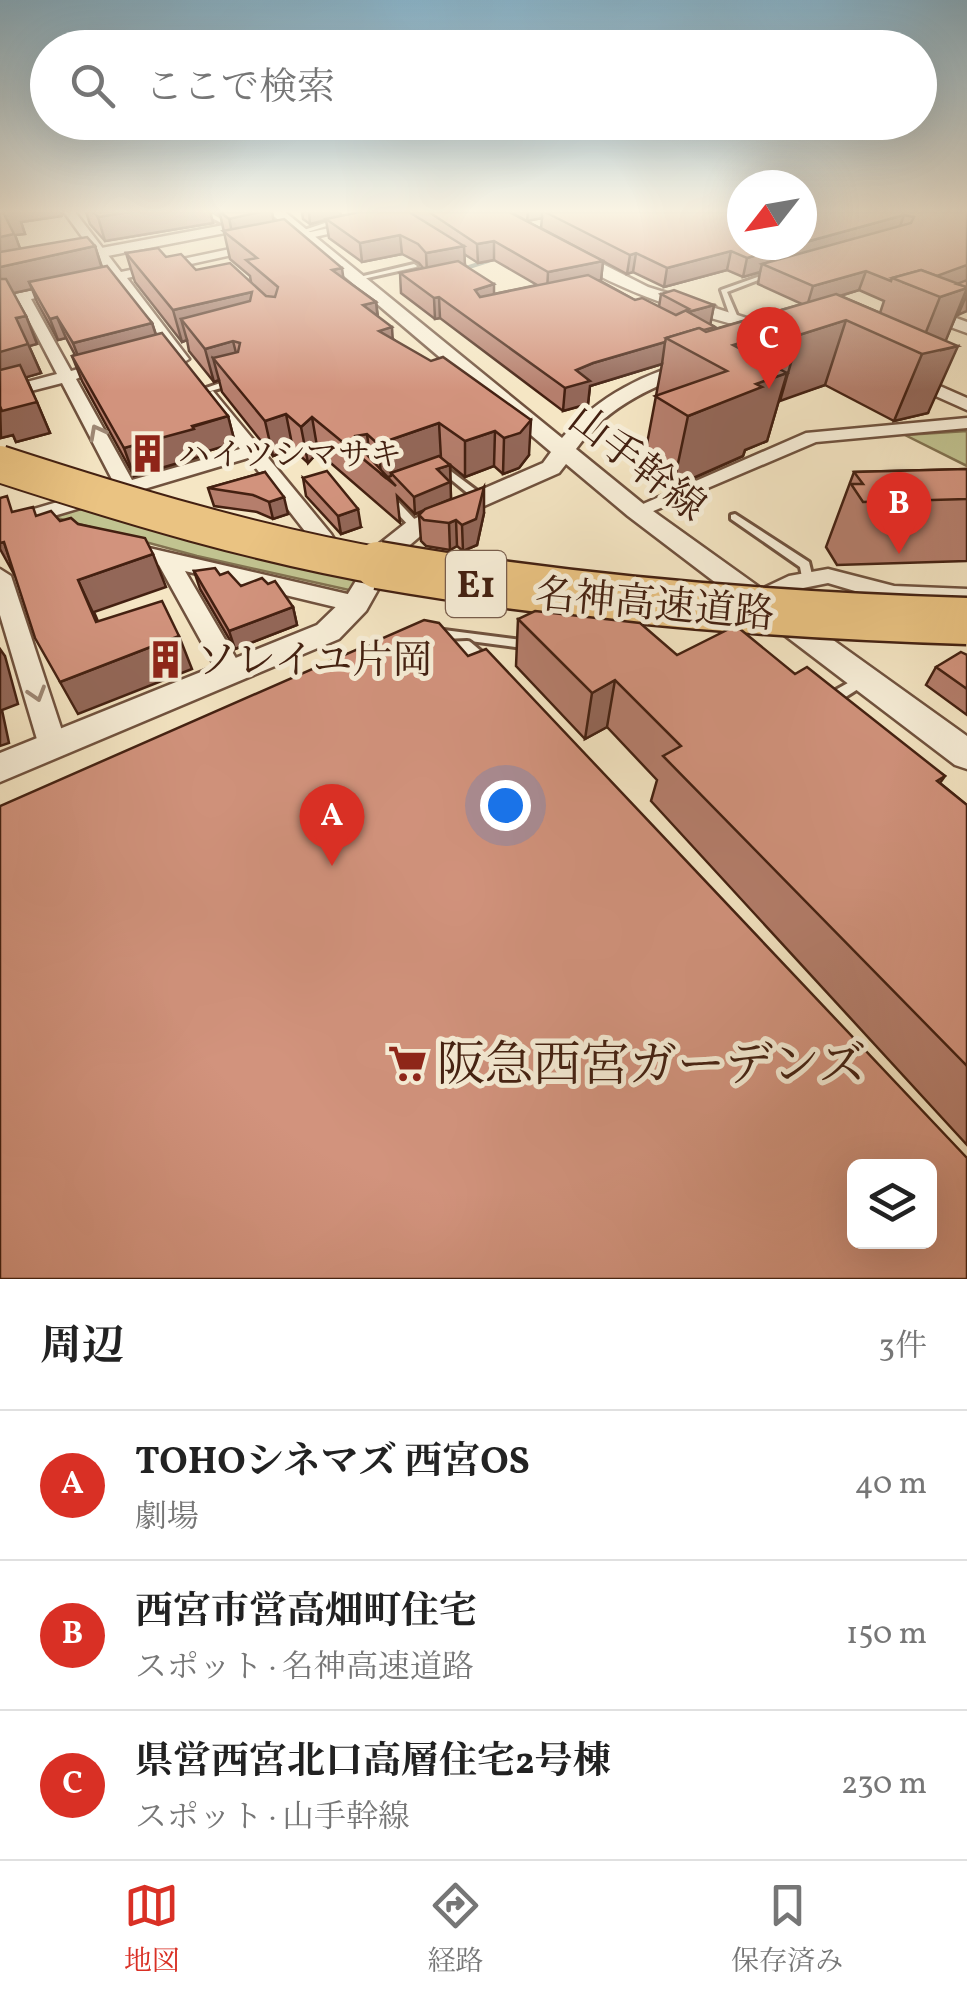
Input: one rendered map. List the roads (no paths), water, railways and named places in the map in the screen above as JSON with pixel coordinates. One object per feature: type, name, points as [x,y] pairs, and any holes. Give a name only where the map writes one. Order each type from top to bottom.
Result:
[{"type":"highway","name":"名神高速道路","points":[[0,464],[182,524],[429,577],[706,611],[967,621]]},
{"type":"highway","name":"名神高速道路","points":[[13,503],[72,514],[217,555],[410,596],[716,634],[967,646]]},
{"type":"street","points":[[113,272],[323,539]]},
{"type":"street","points":[[0,301],[142,272]]},
{"type":"street","name":"山手幹線","points":[[348,272],[637,512],[967,755]]},
{"type":"street","points":[[601,272],[662,303],[790,334],[757,346]]},
{"type":"street","points":[[23,296],[127,489]]},
{"type":"street","points":[[915,308],[967,328]]},
{"type":"street","points":[[0,768],[328,632],[356,604],[387,552],[416,527],[552,468],[573,438],[624,394],[659,376],[724,358]]},
{"type":"street","points":[[0,394],[66,374],[103,368]]},
{"type":"street","points":[[895,370],[967,405]]},
{"type":"street","points":[[944,394],[967,385]]},
{"type":"street","points":[[637,512],[813,437],[967,424]]},
{"type":"street","points":[[0,445],[127,489],[387,552]]},
{"type":"street","points":[[0,508],[13,503],[127,489],[254,451]]},
{"type":"street","points":[[0,526],[13,503]]},
{"type":"street","points":[[13,503],[62,531]]},
{"type":"street","points":[[97,542],[356,604]]},
{"type":"street","points":[[169,562],[230,672]]},
{"type":"street","points":[[0,576],[53,746]]},
{"type":"street","points":[[760,600],[807,579],[828,576],[920,598],[967,598]]},
{"type":"lane","points":[[354,279],[388,272]]},
{"type":"lane","points":[[736,320],[724,291],[727,287],[779,272]]},
{"type":"lane","points":[[204,390],[242,378]]},
{"type":"lane","points":[[426,471],[442,466],[480,498]]},
{"type":"lane","points":[[395,482],[379,488],[416,527]]},
{"type":"lane","points":[[734,517],[804,565],[807,579]]},
{"type":"lane","points":[[414,630],[550,648]]},
{"type":"lane","points":[[432,659],[445,648],[467,647],[485,661],[491,677]]},
{"type":"lane","points":[[830,722],[815,710],[864,678]]},
{"type":"place","name":"県営西宮北口高層住宅2号棟","points":[[769,389]]},
{"type":"place","name":"ハイツシマサキ","points":[[148,454]]},
{"type":"place","name":"西宮市営高畑町住宅","points":[[899,554]]},
{"type":"place","name":"ソレイユ片岡","points":[[166,659]]},
{"type":"place","name":"TOHOシネマズ 西宮OS","points":[[332,866]]},
{"type":"place","name":"阪急西宮ガーデンズ","points":[[407,1063]]}]
